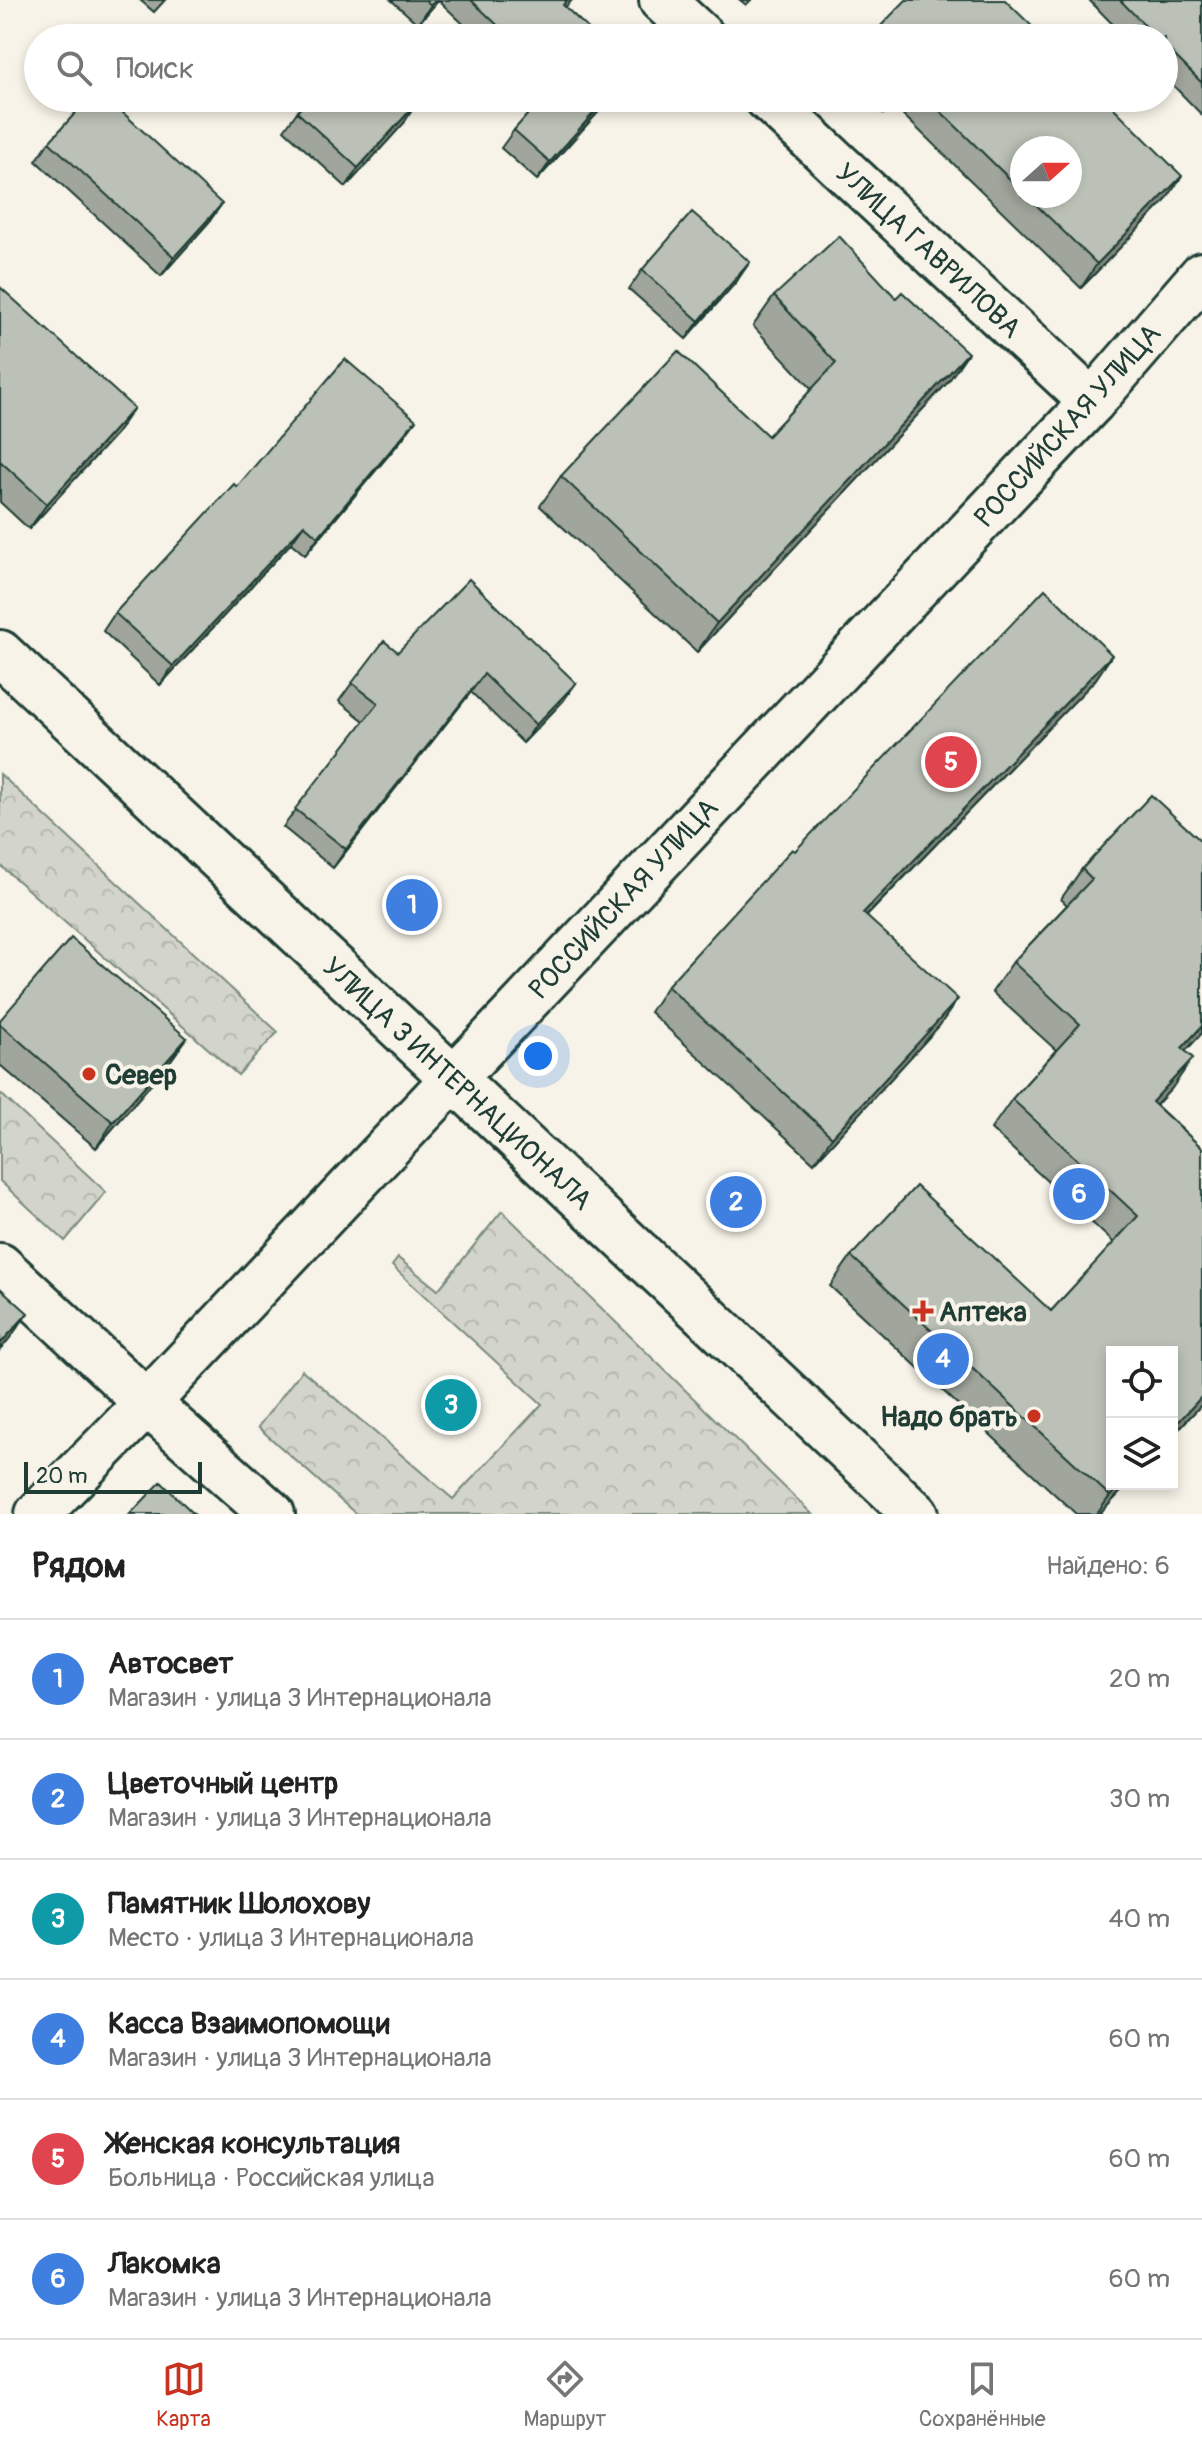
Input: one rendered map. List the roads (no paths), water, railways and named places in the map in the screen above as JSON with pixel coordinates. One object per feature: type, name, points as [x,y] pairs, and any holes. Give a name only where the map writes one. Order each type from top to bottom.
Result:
[{"type":"main road","points":[[662,0],[688,24]]},
{"type":"main road","name":"УЛИЦА ГАВРИЛОВА","points":[[782,112],[1092,402]]},
{"type":"main road","name":"РОССИЙСКАЯ УЛИЦА","points":[[38,1514],[147,1403],[1092,402],[1202,275]]},
{"type":"main road","name":"УЛИЦА 3 ИНТЕРНАЦИОНАЛА","points":[[0,653],[916,1514]]},
{"type":"main road","points":[[0,1266],[272,1514]]},
{"type":"place","name":"Женская консультация","points":[[951,762]]},
{"type":"place","name":"Автосвет","points":[[412,905]]},
{"type":"place","name":"Север","points":[[89,1074]]},
{"type":"place","name":"Лакомка","points":[[1079,1194]]},
{"type":"place","name":"Цветочный центр","points":[[736,1202]]},
{"type":"place","name":"Аптека","points":[[923,1311]]},
{"type":"place","name":"Касса Взаимопомощи","points":[[943,1359]]},
{"type":"place","name":"Памятник Шолохову","points":[[451,1405]]},
{"type":"place","name":"Надо брать","points":[[1034,1416]]}]
